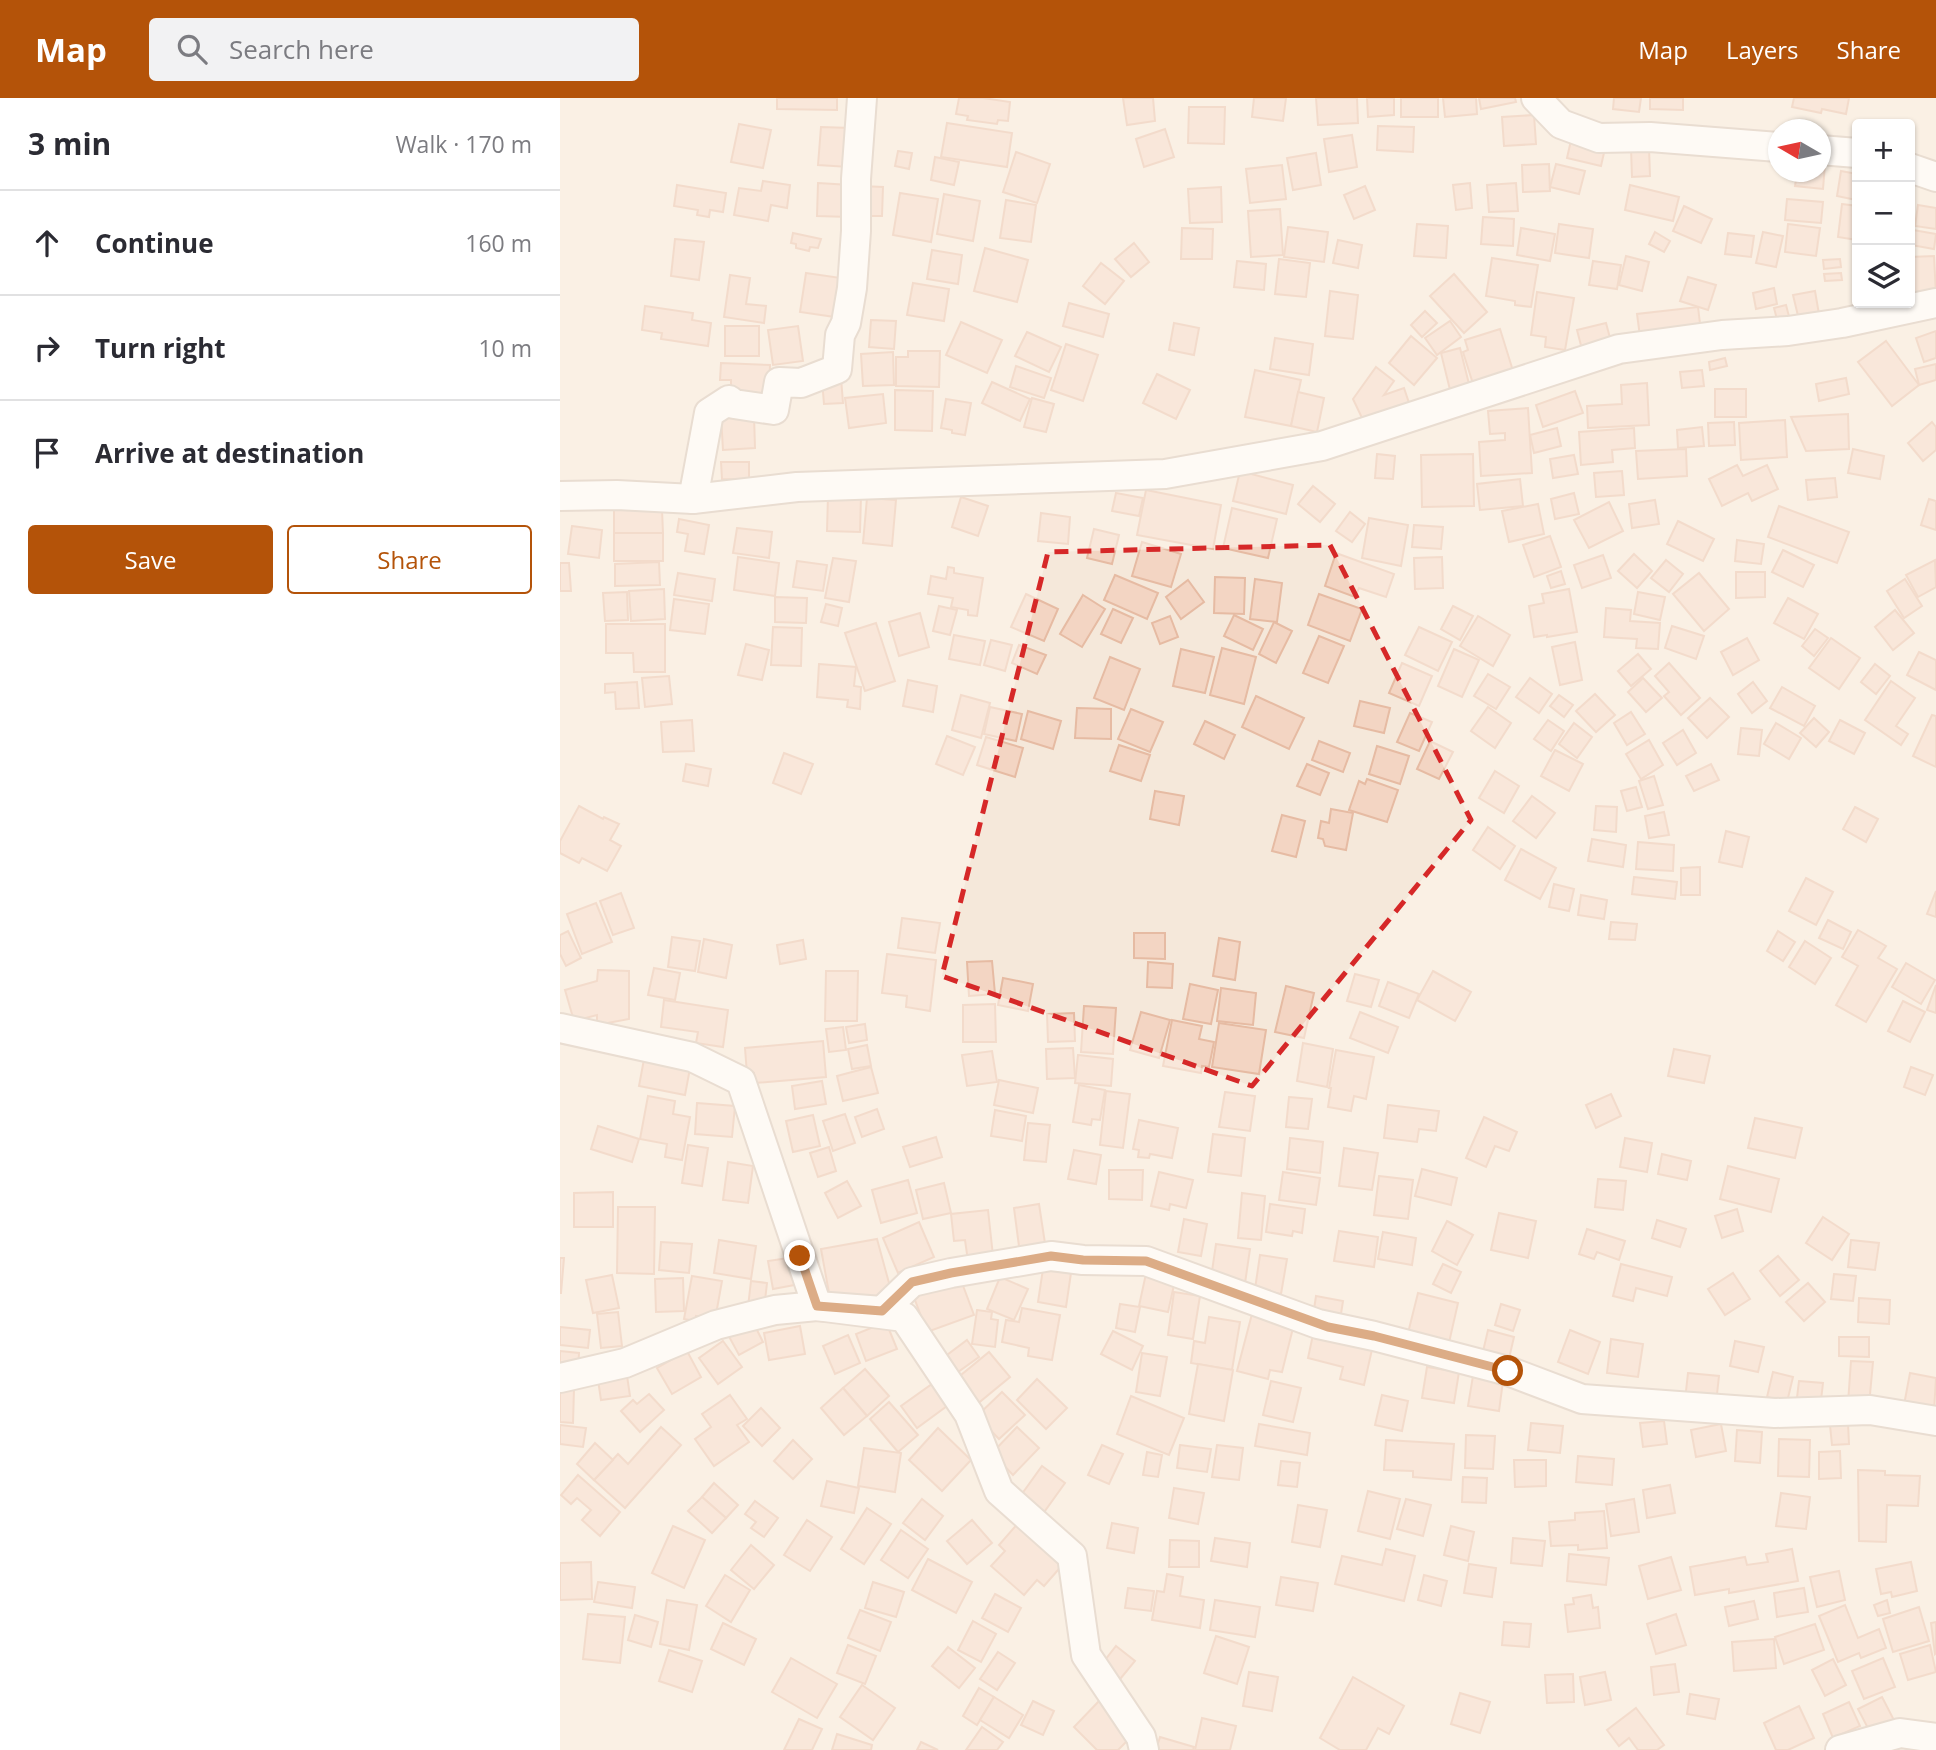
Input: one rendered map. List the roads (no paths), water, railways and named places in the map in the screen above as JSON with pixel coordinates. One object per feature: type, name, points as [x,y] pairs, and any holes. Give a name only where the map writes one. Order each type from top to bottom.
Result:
[{"type":"street","points":[[693,499],[709,412],[729,400],[734,404],[774,410],[779,382],[801,383],[837,369],[840,335],[846,323],[852,289],[862,98]]},
{"type":"street","points":[[1536,98],[1561,124],[1598,138],[1650,137],[1768,146]]},
{"type":"street","points":[[1831,151],[1852,153]]},
{"type":"street","points":[[1915,170],[1936,177]]},
{"type":"street","points":[[560,496],[617,495],[693,499],[797,487],[1165,474],[1322,446],[1619,349],[1722,335],[1788,331],[1842,323],[1936,303]]},
{"type":"street","points":[[560,1028],[692,1057],[741,1080],[817,1306]]},
{"type":"street","points":[[560,1378],[625,1363],[716,1325],[775,1310],[817,1306],[882,1311],[912,1282],[1051,1256],[1083,1260],[1146,1261],[1318,1324],[1508,1371],[1582,1399],[1775,1413],[1870,1410],[1936,1421]]},
{"type":"street","points":[[817,1306],[904,1317],[969,1414],[999,1491],[1072,1556],[1086,1655],[1141,1737],[1144,1750]]},
{"type":"street","points":[[1840,1750],[1900,1732],[1936,1738]]}]
